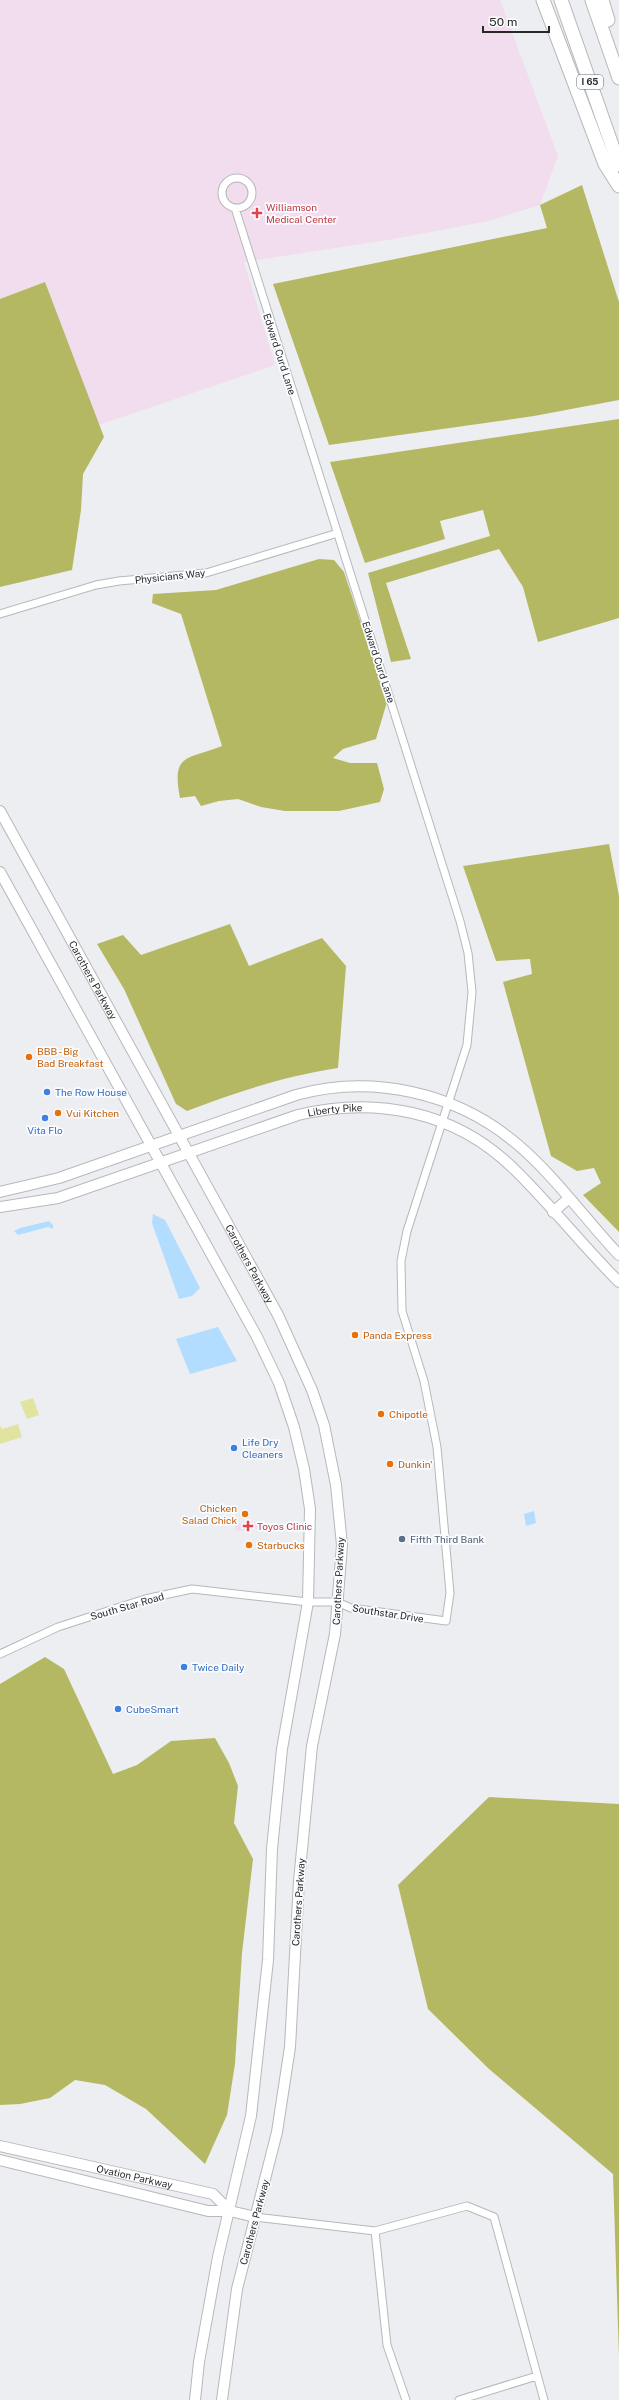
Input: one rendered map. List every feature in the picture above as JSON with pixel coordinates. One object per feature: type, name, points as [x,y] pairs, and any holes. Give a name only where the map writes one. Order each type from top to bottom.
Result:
[{"type":"highway","points":[[543,0],[605,164],[619,186]]},
{"type":"highway","name":"I 65","points":[[562,0],[619,165]]},
{"type":"highway","name":"I 65","points":[[592,0],[619,78]]},
{"type":"highway","points":[[602,0],[619,52]]},
{"type":"main road","name":"Carothers Parkway","points":[[0,811],[278,1315],[317,1404],[324,1425],[337,1492],[342,1544],[335,1634],[312,1746],[299,1881],[290,2047],[276,2132],[237,2288],[222,2400]]},
{"type":"main road","points":[[0,872],[162,1163],[256,1337],[279,1383],[294,1427],[304,1469],[310,1509],[308,1602],[281,1765],[272,1849],[268,1960],[251,2116],[230,2211],[218,2257],[197,2379],[195,2400]]},
{"type":"main road","name":"Liberty Pike","points":[[0,1192],[59,1178],[283,1098],[333,1087],[379,1086],[414,1092],[449,1102],[472,1113],[517,1144],[619,1255]]},
{"type":"main road","name":"Liberty Pike","points":[[0,1207],[58,1198],[298,1115],[321,1109],[352,1106],[377,1106],[402,1109],[441,1121],[490,1148],[513,1168],[619,1282]]},
{"type":"main road","points":[[553,1212],[568,1199]]},
{"type":"main road","name":"Ovation Parkway","points":[[0,2146],[213,2194],[230,2211]]},
{"type":"main road","name":"Ovation Parkway","points":[[0,2160],[208,2212],[230,2211],[255,2217]]},
{"type":"street","points":[[241,179],[249,185],[251,196],[246,205],[235,208],[225,202],[222,193],[223,188],[230,180],[241,179]]},
{"type":"street","name":"Edward Curd Lane","points":[[235,208],[307,441],[338,533],[456,907],[468,953],[471,1011],[467,1045],[449,1102],[441,1121],[407,1231],[401,1261],[400,1288],[402,1311],[424,1381],[437,1447],[450,1593],[446,1621]]},
{"type":"street","name":"Physicians Way","points":[[0,614],[96,585],[119,581],[206,573],[338,533]]},
{"type":"street","name":"South Star Road","points":[[0,1654],[58,1627],[145,1599],[192,1589],[308,1602]]},
{"type":"street","name":"Southstar Drive","points":[[308,1602],[337,1602],[351,1608],[446,1621]]},
{"type":"street","points":[[28,2166],[32,2152]]},
{"type":"street","points":[[255,2217],[375,2231],[467,2206],[494,2217],[544,2400]]},
{"type":"street","points":[[375,2231],[387,2345],[406,2400]]},
{"type":"street","points":[[459,2400],[537,2376]]},
{"type":"shaded area","name":"Williamson Medical Center","points":[[0,0],[500,0],[558,156],[540,205],[488,221],[394,239],[244,262],[275,365],[90,428],[0,314]]},
{"type":"shaded area","name":"Toyos Clinic","points":[[260,1522],[260,1528],[236,1531],[235,1524]]},
{"type":"green space","points":[[582,185],[619,302],[619,400],[534,416],[329,445],[273,284],[547,228],[540,205]]},
{"type":"green space","points":[[45,282],[104,437],[83,474],[81,510],[72,570],[0,587],[0,299]]},
{"type":"green space","points":[[619,419],[619,618],[538,642],[523,587],[499,549],[386,583],[411,659],[391,662],[368,573],[490,536],[483,510],[440,521],[445,539],[365,563],[330,462]]},
{"type":"green space","points":[[319,559],[334,560],[344,572],[387,702],[376,739],[343,749],[333,758],[350,763],[377,763],[384,789],[380,802],[339,811],[285,811],[261,807],[238,799],[219,801],[201,806],[195,796],[180,798],[178,772],[180,765],[191,756],[222,746],[181,614],[152,603],[153,594],[216,590]]},
{"type":"green space","points":[[609,844],[619,896],[619,1232],[583,1195],[601,1183],[594,1168],[577,1171],[551,1156],[503,982],[532,974],[530,959],[496,961],[463,866]]},
{"type":"green space","points":[[230,924],[249,966],[322,938],[346,966],[338,1068],[299,1075],[261,1085],[187,1111],[176,1104],[124,989],[97,944],[123,935],[141,955]]},
{"type":"green space","points":[[33,1398],[39,1415],[27,1419],[20,1402]]},
{"type":"green space","points":[[18,1424],[22,1437],[0,1444],[0,1425],[2,1429]]},
{"type":"green space","points":[[45,1657],[64,1669],[113,1774],[137,1765],[171,1741],[215,1738],[229,1763],[238,1786],[234,1823],[253,1859],[242,1953],[235,2064],[227,2115],[205,2164],[146,2109],[105,2085],[75,2080],[50,2098],[20,2104],[0,2105],[0,1684]]},
{"type":"green space","points":[[489,1797],[619,1804],[619,2357],[613,2174],[489,2069],[428,2009],[398,1885]]},
{"type":"water","points":[[153,1214],[165,1220],[200,1288],[192,1296],[179,1299],[152,1223]]},
{"type":"water","points":[[49,1221],[53,1225],[53,1229],[48,1227],[18,1235],[14,1231],[20,1228]]},
{"type":"water","points":[[218,1327],[237,1361],[190,1374],[176,1339]]},
{"type":"water","points":[[534,1511],[536,1523],[526,1526],[524,1514]]},
{"type":"place","name":"Williamson Medical Center","points":[[257,213]]},
{"type":"place","name":"BBB - Big Bad Breakfast","points":[[29,1057]]},
{"type":"place","name":"The Row House","points":[[47,1092]]},
{"type":"place","name":"Vui Kitchen","points":[[58,1113]]},
{"type":"place","name":"Vita Flo","points":[[45,1118]]},
{"type":"place","name":"Panda Express","points":[[355,1335]]},
{"type":"place","name":"Chipotle","points":[[381,1414]]},
{"type":"place","name":"Life Dry Cleaners","points":[[234,1448]]},
{"type":"place","name":"Dunkin'","points":[[390,1464]]},
{"type":"place","name":"Chicken Salad Chick","points":[[245,1514]]},
{"type":"place","name":"Toyos Clinic","points":[[248,1526]]},
{"type":"place","name":"Fifth Third Bank","points":[[402,1539]]},
{"type":"place","name":"Starbucks","points":[[249,1545]]},
{"type":"place","name":"Twice Daily","points":[[184,1667]]},
{"type":"place","name":"CubeSmart","points":[[118,1709]]}]
